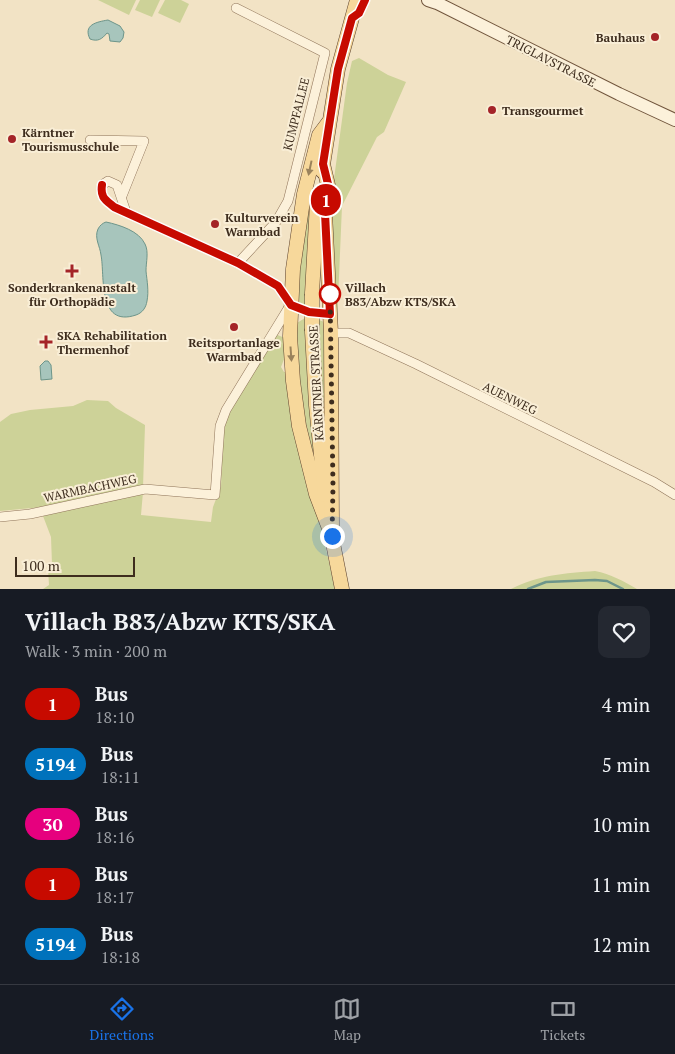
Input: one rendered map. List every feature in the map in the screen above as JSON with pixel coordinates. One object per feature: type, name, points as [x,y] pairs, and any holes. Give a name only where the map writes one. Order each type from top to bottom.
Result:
[{"type":"main road","name":"KÄRNTNER STRASSE","points":[[342,589],[325,496],[320,450],[312,332],[312,294],[317,208],[328,123],[338,69],[358,0]]},
{"type":"main road","points":[[352,18],[359,13],[366,0]]},
{"type":"main road","points":[[328,123],[319,134],[304,194],[293,269],[290,336],[299,426],[316,494],[332,536]]},
{"type":"main road","points":[[323,164],[328,184],[325,213],[331,333],[332,536]]},
{"type":"street","name":"TRIGLAVSTRASSE","points":[[435,1],[619,94],[675,120]]},
{"type":"street","name":"KUMPFALLEE","points":[[236,8],[325,53],[288,201],[276,222],[238,263]]},
{"type":"street","points":[[90,140],[144,141],[122,196]]},
{"type":"street","points":[[126,212],[117,185],[108,181],[102,185],[100,193],[102,197],[114,207],[238,263],[278,286],[291,305],[309,312],[330,314]]},
{"type":"street","name":"WARMBACHWEG","points":[[0,517],[30,514],[145,489],[215,495],[220,426],[226,410],[291,305]]},
{"type":"street","name":"AUENWEG","points":[[331,333],[349,333],[416,364],[654,482],[675,495]]},
{"type":"green space","points":[[98,0],[136,0],[129,15]]},
{"type":"green space","points":[[140,0],[160,0],[152,17],[135,10]]},
{"type":"green space","points":[[165,0],[181,0],[189,4],[180,23],[158,13]]},
{"type":"green space","points":[[359,58],[388,75],[406,82],[384,132],[377,137],[342,206],[337,324],[335,323],[335,266],[328,223],[347,83],[352,61]]},
{"type":"green space","points":[[312,186],[314,190],[305,306],[299,304],[293,294]]},
{"type":"green space","points":[[305,318],[307,363],[317,472],[307,450],[294,341],[297,323]]},
{"type":"green space","points":[[319,320],[324,322],[326,453],[318,329]]},
{"type":"green space","points":[[275,334],[285,338],[286,354],[281,367],[284,372],[290,373],[296,438],[322,531],[335,589],[43,589],[49,585],[48,568],[52,564],[51,537],[43,516],[143,492],[141,515],[211,522],[213,507],[221,486],[223,435],[226,422],[232,408]]},
{"type":"green space","points":[[87,400],[108,401],[116,408],[145,425],[143,487],[43,507],[0,511],[0,422],[11,414],[30,410],[73,406]]},
{"type":"green space","points":[[595,571],[612,576],[637,589],[511,589],[542,578]]},
{"type":"water","points":[[108,20],[120,26],[124,32],[120,42],[110,41],[109,34],[107,33],[100,39],[90,39],[88,34],[89,27],[95,23]]},
{"type":"water","points":[[106,222],[134,232],[142,239],[146,247],[148,297],[145,308],[136,315],[123,317],[115,314],[109,307],[105,297],[97,232],[102,224]]},
{"type":"water","points":[[45,361],[48,361],[51,365],[52,379],[41,380],[40,366]]},
{"type":"waterway","points":[[528,589],[546,582],[595,580],[607,581],[623,589]]},
{"type":"bus line","name":"1","points":[[102,185],[100,193],[102,197],[114,207],[238,263],[278,286],[291,305],[309,312],[330,314],[325,213],[328,184],[323,164],[338,69],[352,18],[359,13],[365,0]]},
{"type":"place","name":"Bauhaus","points":[[655,37]]},
{"type":"place","name":"Transgourmet","points":[[492,110]]},
{"type":"place","name":"Kärntner Tourismusschule","points":[[12,139]]},
{"type":"place","name":"Kulturverein Warmbad","points":[[215,224]]},
{"type":"place","name":"Sonderkrankenanstalt für Orthopädie","points":[[72,271]]},
{"type":"place","name":"Villach B83/Abzw KTS/SKA","points":[[330,294]]},
{"type":"place","name":"Reitsportanlage Warmbad","points":[[234,327]]},
{"type":"place","name":"SKA Rehabilitation Thermenhof","points":[[46,342]]},
{"type":"route","points":[[330,294],[332,536]]}]
